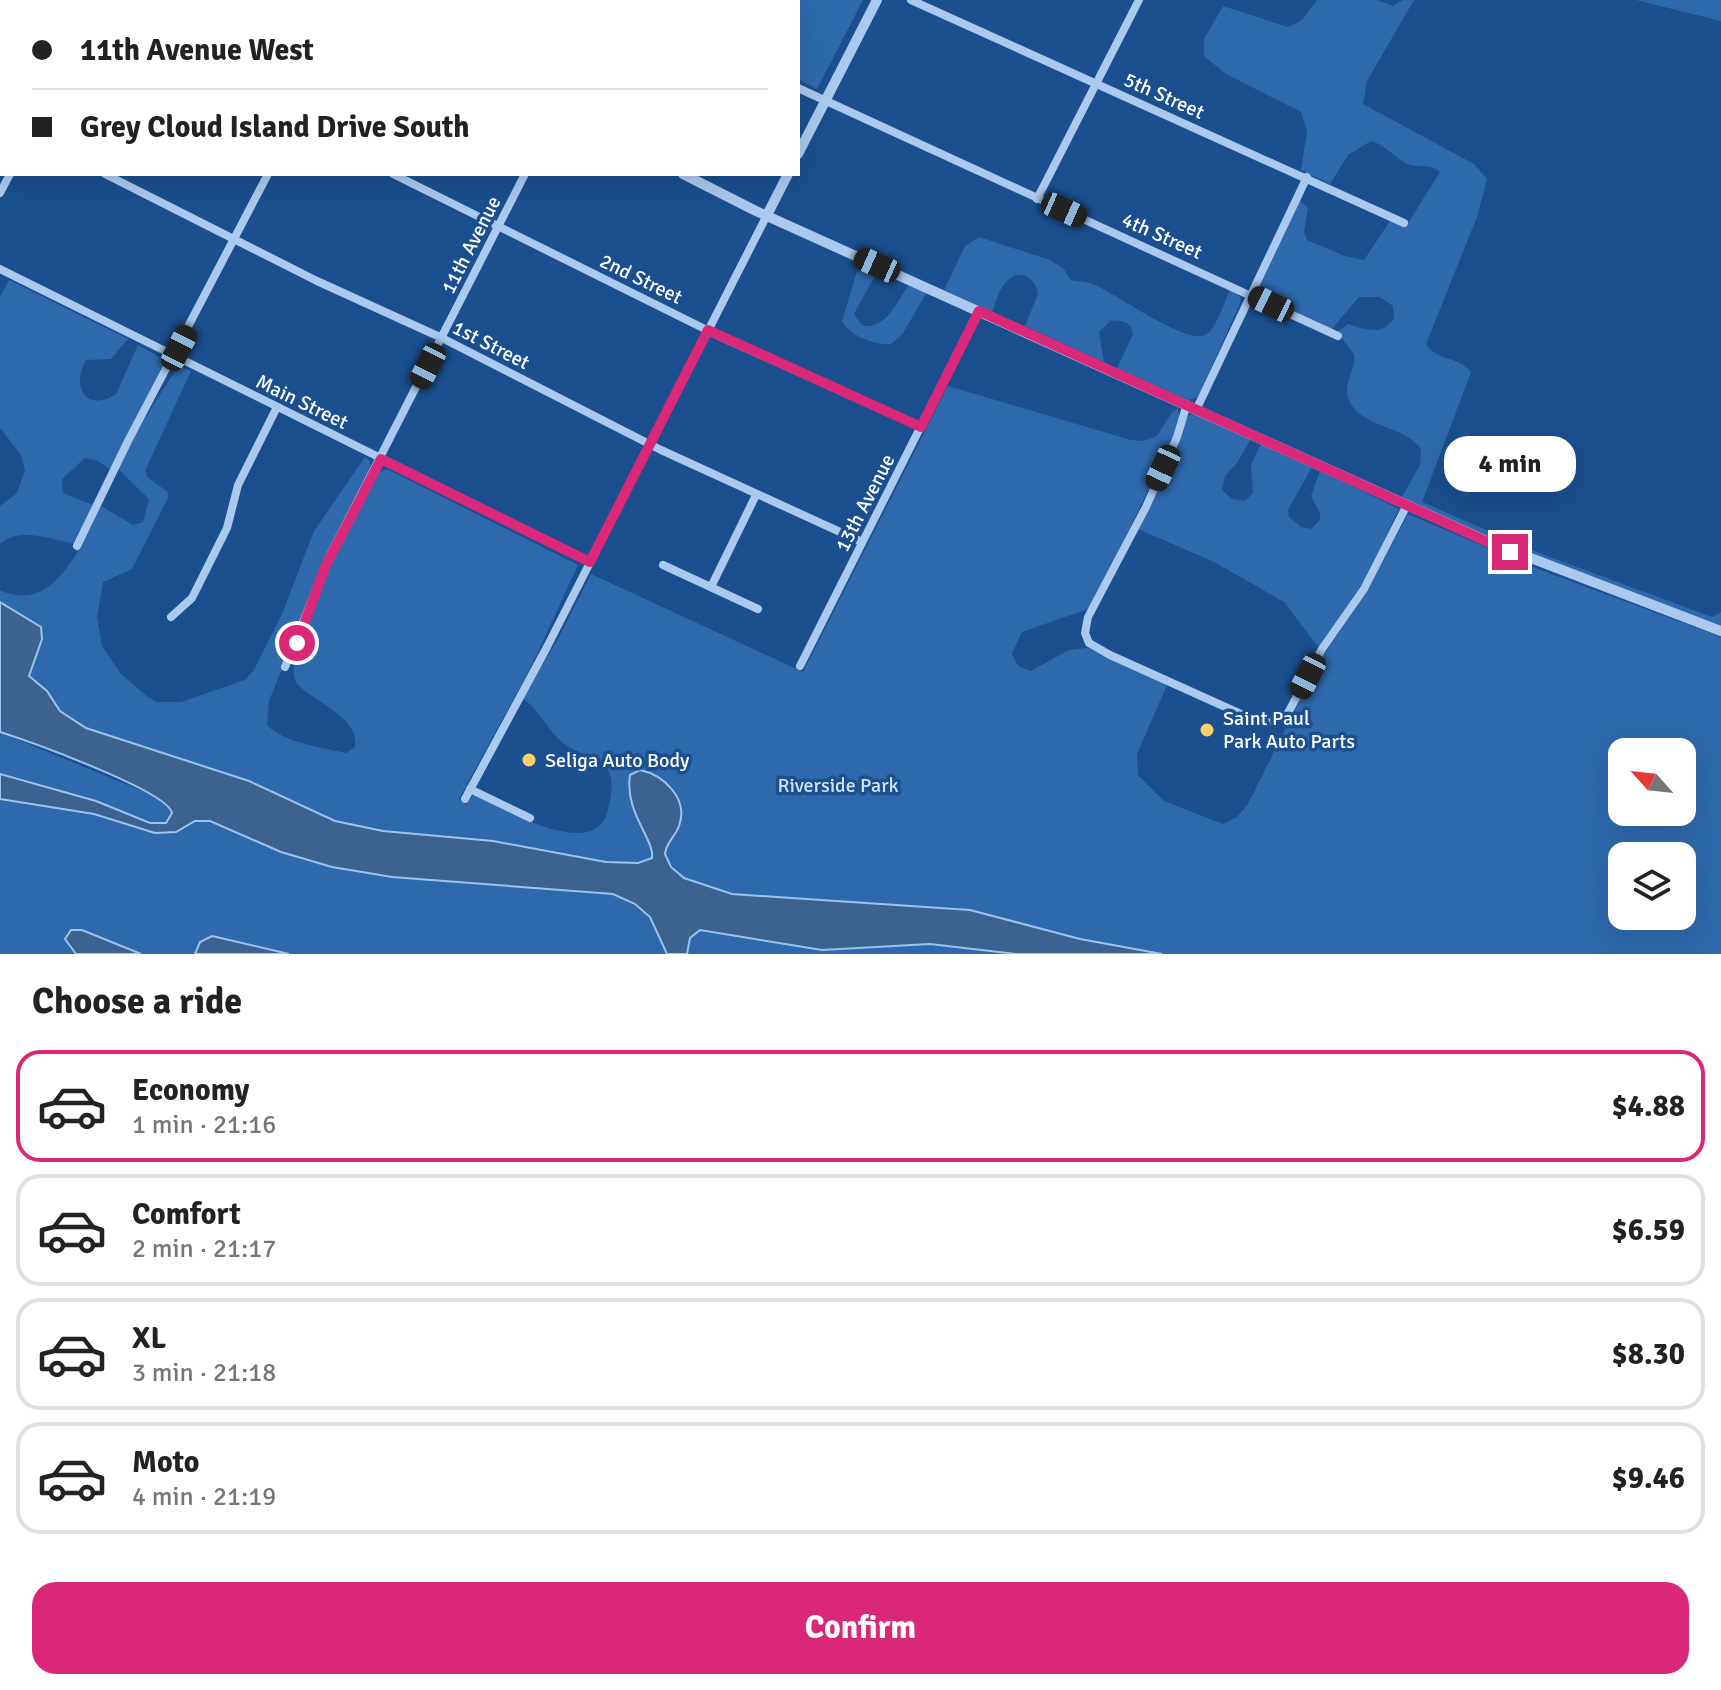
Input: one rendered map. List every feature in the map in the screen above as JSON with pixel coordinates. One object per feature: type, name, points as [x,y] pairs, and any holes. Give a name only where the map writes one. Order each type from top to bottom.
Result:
[{"type":"street","points":[[800,150],[877,0]]},
{"type":"street","name":"5th Street","points":[[911,0],[1404,223]]},
{"type":"street","points":[[1037,199],[1139,0]]},
{"type":"street","name":"4th Street","points":[[800,89],[1338,336]]},
{"type":"street","name":"1st Street","points":[[109,176],[442,338],[650,445],[862,542]]},
{"type":"street","points":[[77,546],[124,448],[267,176]]},
{"type":"street","name":"2nd Street","points":[[397,176],[708,330],[921,427]]},
{"type":"street","name":"11th Avenue","points":[[285,667],[326,565],[524,176]]},
{"type":"street","points":[[687,176],[1528,559],[1721,631]]},
{"type":"street","points":[[465,799],[787,176]]},
{"type":"street","points":[[1307,177],[1179,432],[1151,496],[1089,614],[1086,635],[1091,645],[1110,655],[1252,719],[1274,722],[1290,710],[1322,649],[1364,589],[1407,505]]},
{"type":"street","name":"Main Street","points":[[0,269],[590,562]]},
{"type":"street","name":"13th Avenue","points":[[800,666],[979,311]]},
{"type":"street","points":[[171,617],[192,598],[227,528],[238,485],[277,407]]},
{"type":"street","points":[[711,587],[756,495]]},
{"type":"street","points":[[663,565],[758,609]]},
{"type":"street","points":[[470,789],[530,818]]},
{"type":"green space","points":[[800,0],[863,0],[817,89],[800,80]]},
{"type":"green space","points":[[1317,0],[1377,0],[1393,6],[1403,0],[1414,0],[1367,81],[1363,104],[1474,164],[1487,179],[1477,217],[1426,344],[1435,353],[1461,364],[1471,372],[1422,502],[1539,553],[1712,617],[1721,612],[1721,626],[1483,534],[1402,497],[1420,465],[1421,449],[1414,441],[1372,421],[1354,408],[1347,393],[1354,354],[1337,332],[1348,324],[1368,329],[1384,327],[1394,318],[1393,306],[1379,297],[1359,297],[1331,330],[1256,292],[1299,199],[1308,208],[1304,232],[1307,240],[1345,256],[1364,260],[1390,221],[1405,228],[1440,172],[1431,167],[1408,164],[1371,141],[1348,155],[1330,184],[1301,170],[1307,132],[1301,112],[1226,74],[1204,56],[1204,39],[1223,6],[1288,27],[1302,20]]},
{"type":"green space","points":[[1636,0],[1721,0],[1721,21]]},
{"type":"green space","points":[[979,237],[1050,260],[1063,268],[1071,280],[1095,285],[1169,327],[1198,336],[1211,330],[1230,290],[1239,295],[1241,301],[1198,397],[1188,400],[1117,368],[1133,334],[1125,322],[1110,321],[1099,332],[1104,362],[1025,326],[1038,294],[1034,283],[1026,276],[1016,275],[1006,282],[992,312],[944,290],[965,246]]},
{"type":"green space","points":[[860,262],[878,270],[854,314],[862,325],[878,324],[884,319],[909,284],[927,292],[902,335],[891,344],[863,338],[842,321]]},
{"type":"green space","points":[[9,280],[128,339],[111,359],[86,360],[80,380],[84,395],[90,399],[97,401],[116,394],[138,345],[165,360],[111,470],[98,461],[85,458],[62,479],[63,493],[95,506],[75,544],[26,535],[0,544],[0,506],[17,493],[25,470],[21,455],[0,428],[0,297]]},
{"type":"green space","name":"Riverside Park","points":[[178,366],[191,371],[145,471],[148,478],[167,491],[169,496],[132,569],[103,582],[97,617],[102,646],[121,674],[157,702],[181,702],[245,680],[254,670],[282,614],[314,531],[365,457],[370,461],[371,469],[319,576],[269,701],[267,725],[283,736],[304,744],[346,753],[355,747],[355,736],[350,726],[303,690],[296,682],[294,663],[309,609],[377,473],[387,469],[578,565],[531,667],[459,799],[466,805],[474,794],[548,828],[586,832],[600,825],[608,809],[611,776],[601,762],[563,743],[521,697],[557,641],[591,574],[803,672],[948,386],[1131,440],[1142,441],[1157,436],[1172,412],[1178,409],[1180,418],[1174,437],[1098,594],[1088,609],[1022,632],[1012,653],[1018,666],[1031,671],[1069,650],[1088,648],[1167,685],[1137,754],[1138,775],[1164,801],[1223,824],[1237,817],[1248,804],[1320,660],[1367,592],[1408,514],[1527,565],[1721,637],[1721,954],[1162,954],[1080,939],[970,910],[732,894],[679,875],[668,862],[665,851],[680,822],[680,804],[664,782],[640,770],[631,775],[631,801],[652,850],[652,858],[631,863],[606,862],[493,841],[383,831],[335,821],[249,781],[86,728],[60,711],[47,691],[29,676],[42,639],[41,627],[0,602],[0,590],[19,595],[36,593],[51,585],[75,556],[101,506],[133,525],[143,522],[149,499],[118,469],[132,439]]},
{"type":"green space","points":[[1193,413],[1251,439],[1225,476],[1222,490],[1232,499],[1245,501],[1253,493],[1251,465],[1261,444],[1312,467],[1288,510],[1289,517],[1301,527],[1311,529],[1320,520],[1320,513],[1311,496],[1320,471],[1399,509],[1365,581],[1319,648],[1284,602],[1214,562],[1138,529],[1187,417]]},
{"type":"green space","points":[[0,732],[164,800],[172,810],[170,819],[163,824],[150,823],[96,801],[0,774]]},
{"type":"green space","points":[[0,799],[94,814],[155,833],[181,830],[195,821],[210,821],[300,859],[392,877],[613,894],[646,912],[660,933],[667,954],[289,954],[212,936],[200,942],[195,954],[141,954],[74,929],[67,933],[69,948],[76,954],[0,954]]},
{"type":"green space","points":[[700,930],[822,950],[930,944],[1016,954],[687,954],[690,938]]},
{"type":"shaded area","points":[[0,602],[41,627],[42,639],[29,676],[47,691],[60,711],[86,728],[249,781],[335,821],[383,831],[493,841],[606,862],[638,863],[652,858],[629,788],[630,775],[640,770],[666,783],[677,798],[681,816],[679,826],[665,854],[671,867],[684,878],[732,894],[970,910],[1080,939],[1162,954],[1016,954],[930,944],[822,950],[700,930],[690,938],[687,954],[667,954],[650,917],[635,904],[613,894],[392,877],[332,867],[281,852],[210,821],[195,821],[176,832],[155,833],[94,814],[0,799],[0,774],[96,801],[150,823],[166,823],[172,813],[165,804],[123,780],[0,732]]},
{"type":"shaded area","points":[[71,930],[82,930],[141,954],[76,954],[65,939]]},
{"type":"shaded area","points":[[212,936],[289,954],[195,954],[200,942]]},
{"type":"place","name":"Saint Paul Park Auto Parts","points":[[1207,730]]},
{"type":"place","name":"Seliga Auto Body","points":[[529,760]]},
{"type":"route","points":[[297,643],[326,565],[381,459],[590,562],[708,330],[921,427],[979,311],[1510,552]]}]
